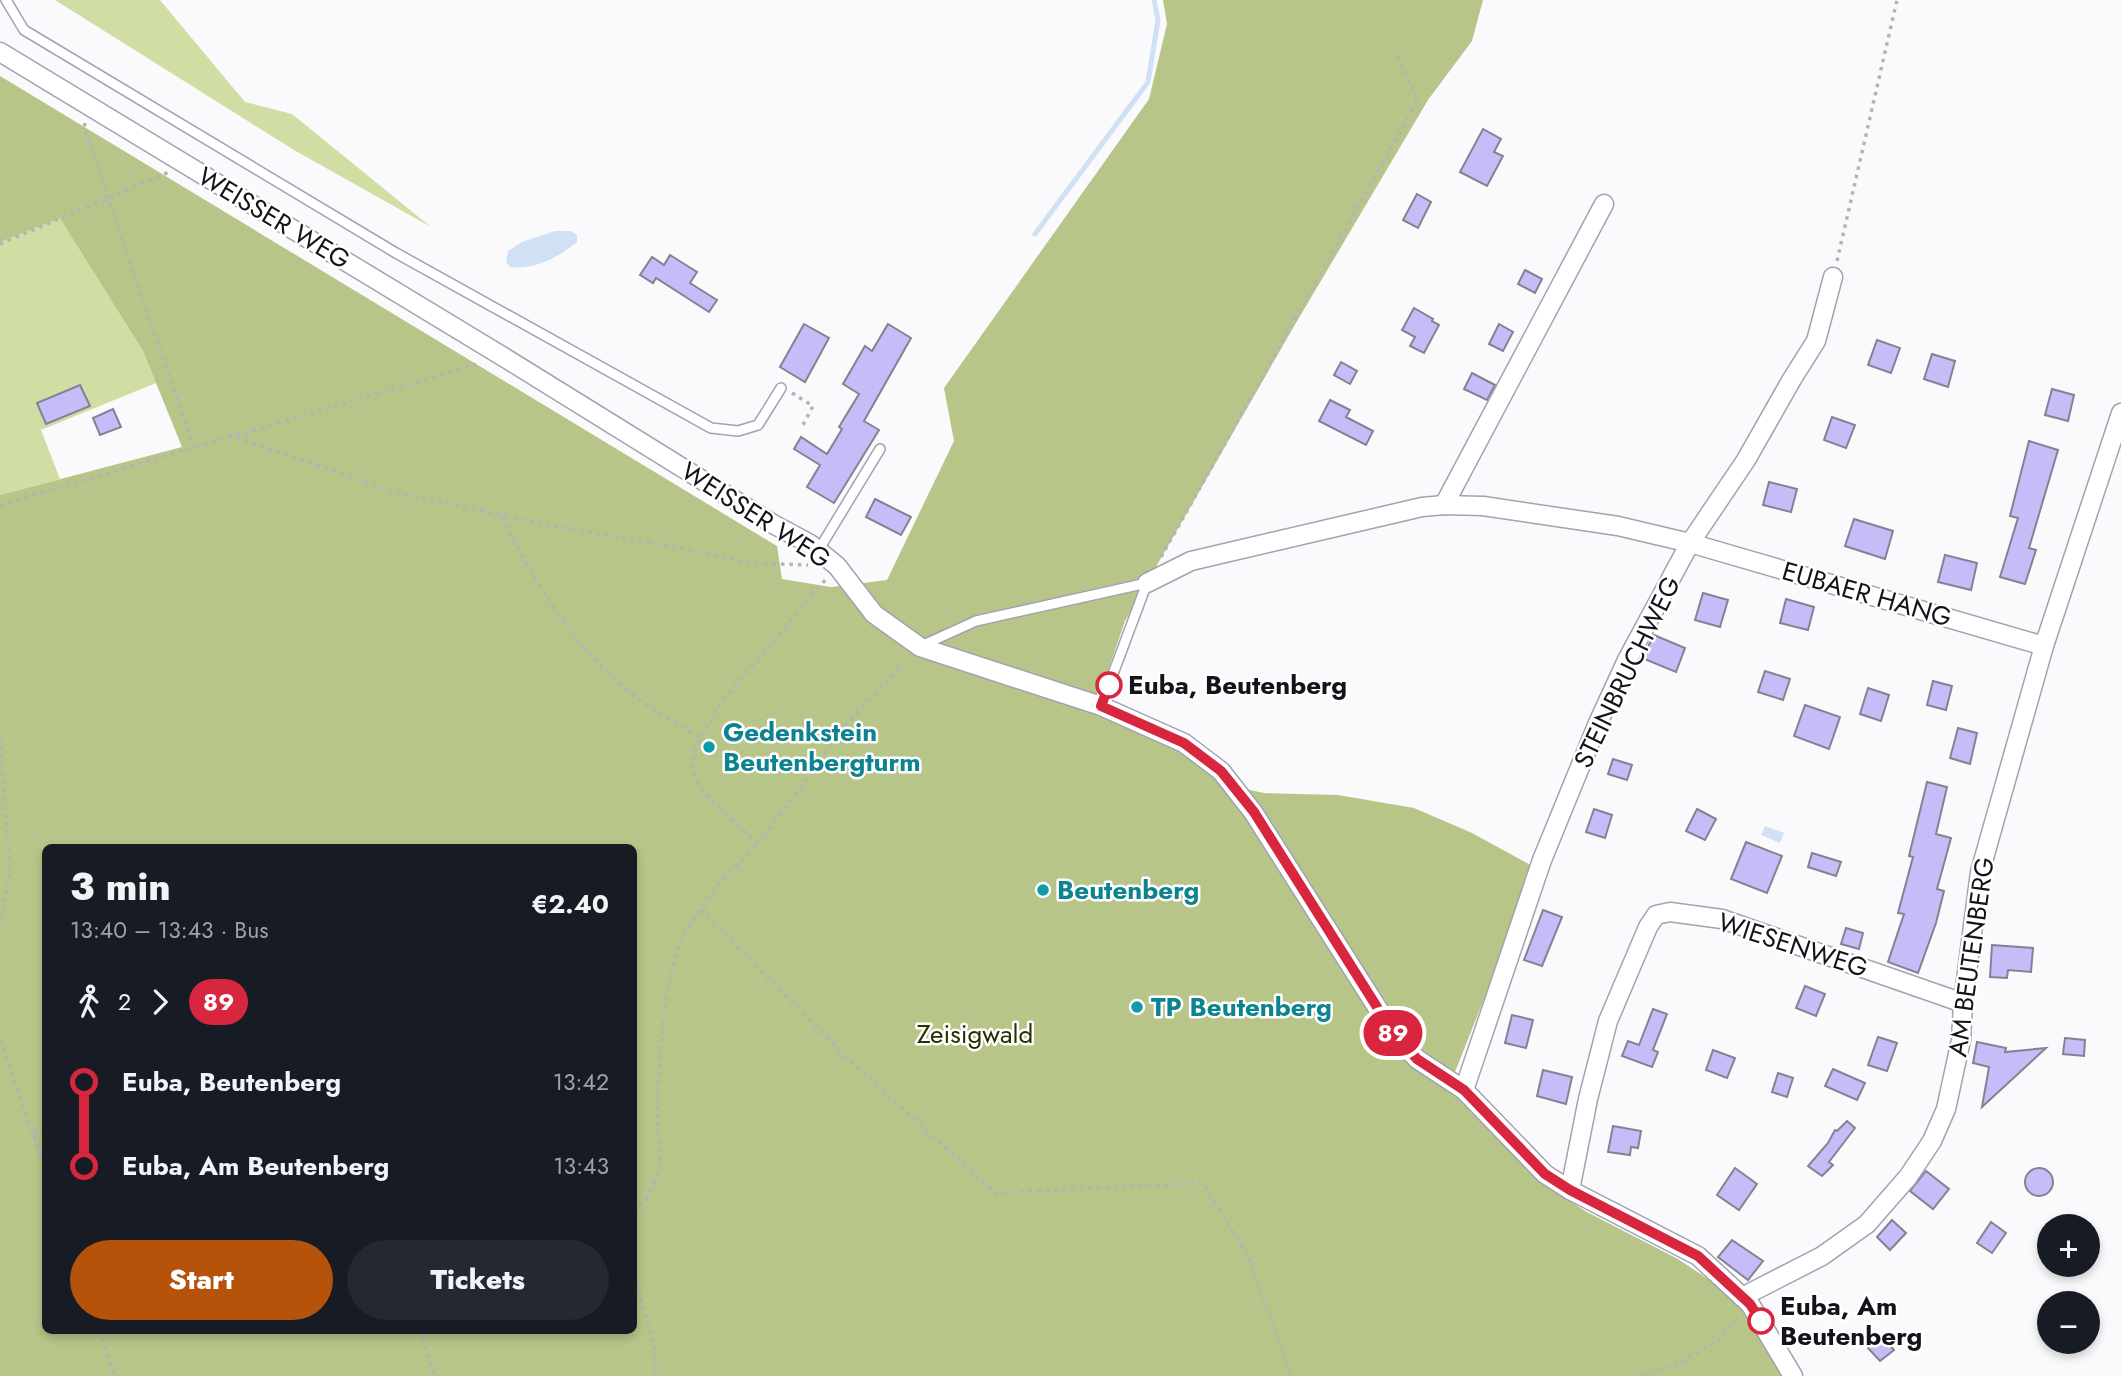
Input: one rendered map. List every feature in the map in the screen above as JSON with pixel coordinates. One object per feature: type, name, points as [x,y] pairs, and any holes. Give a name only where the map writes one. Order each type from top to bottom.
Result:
[{"type":"street","name":"WEISSER WEG","points":[[0,52],[818,551],[837,566],[874,614],[920,647],[1101,706],[1184,743],[1221,771],[1254,812],[1394,1034],[1417,1059],[1464,1090],[1545,1174],[1570,1190],[1698,1256],[1746,1301],[1793,1376]]},
{"type":"street","points":[[1444,505],[1604,204]]},
{"type":"street","name":"STEINBRUCHWEG","points":[[1464,1090],[1542,860],[1598,723],[1627,660],[1690,542],[1746,460],[1816,341],[1833,277]]},
{"type":"street","name":"AM BEUTENBERG","points":[[1746,1301],[1822,1256],[1867,1224],[1908,1177],[1932,1142],[1946,1109],[1961,1040],[1963,1003],[1980,872],[2044,646],[2121,413]]},
{"type":"street","name":"EUBAER HANG","points":[[1147,583],[1191,561],[1422,508],[1444,505],[1483,506],[1618,526],[1690,542],[2044,646]]},
{"type":"street","name":"WIESENWEG","points":[[1570,1190],[1588,1099],[1608,1021],[1647,926],[1656,915],[1670,912],[1722,919],[1963,1003]]},
{"type":"lane","points":[[6,0],[24,30],[396,253],[712,428],[738,430],[758,425],[781,387]]},
{"type":"lane","points":[[818,551],[880,449]]},
{"type":"lane","points":[[920,647],[976,621],[1147,583]]},
{"type":"lane","points":[[1101,706],[1147,583]]},
{"type":"path","points":[[1833,277],[1897,0]]},
{"type":"path","points":[[1160,559],[1418,100],[1408,74],[1395,52]]},
{"type":"path","points":[[84,128],[193,446]]},
{"type":"path","points":[[0,244],[186,165]]},
{"type":"path","points":[[0,505],[228,435],[502,356]]},
{"type":"path","points":[[801,398],[813,406],[803,425]]},
{"type":"path","points":[[228,435],[394,492],[502,516],[751,563],[837,566]]},
{"type":"path","points":[[502,516],[523,559],[563,624],[594,660],[640,700],[700,738]]},
{"type":"path","points":[[758,844],[708,797],[697,783],[694,758],[700,738],[720,704],[837,566]]},
{"type":"path","points":[[637,1209],[649,1195],[660,1169],[657,1099],[665,1003],[679,942],[718,885],[758,844],[847,724],[920,647]]},
{"type":"path","points":[[0,738],[10,871],[0,924]]},
{"type":"path","points":[[701,911],[847,1058],[995,1193],[1203,1183],[1249,1258],[1290,1376]]},
{"type":"path","points":[[0,1040],[42,1159]]},
{"type":"path","points":[[33,1134],[42,1131]]},
{"type":"path","points":[[637,1284],[655,1348],[656,1376]]},
{"type":"path","points":[[1641,1376],[1675,1365],[1718,1341],[1746,1301]]},
{"type":"path","points":[[100,1334],[114,1376]]},
{"type":"path","points":[[422,1334],[434,1376]]},
{"type":"green space","points":[[55,0],[160,0],[245,102],[292,114],[431,227],[294,150]]},
{"type":"green space","name":"Zeisigwald","points":[[1163,0],[1483,0],[1472,41],[1428,100],[1125,621],[1093,714],[1173,744],[1222,784],[1264,793],[1338,795],[1414,808],[1472,833],[1536,868],[1455,1072],[1541,1182],[1585,1211],[1678,1259],[1711,1281],[1740,1308],[1784,1376],[0,1376],[0,495],[182,447],[143,351],[60,218],[0,242],[0,76],[777,546],[782,579],[831,587],[887,580],[954,441],[944,388],[1149,99],[1167,24]]},
{"type":"green space","points":[[60,217],[143,351],[156,383],[41,430],[60,479],[0,495],[0,242]]},
{"type":"water","points":[[555,231],[571,231],[577,235],[577,242],[562,253],[537,264],[510,267],[506,262],[508,251],[522,242]]},
{"type":"water","points":[[1765,826],[1784,833],[1780,843],[1761,835]]},
{"type":"building","points":[[1483,129],[1501,139],[1494,152],[1503,156],[1487,186],[1460,172]]},
{"type":"building","points":[[1417,194],[1431,202],[1418,228],[1403,220]]},
{"type":"building","points":[[670,255],[697,272],[690,283],[717,300],[709,312],[656,278],[653,283],[640,275],[652,257],[664,265]]},
{"type":"building","points":[[1525,270],[1542,279],[1535,293],[1518,284]]},
{"type":"building","points":[[1414,308],[1439,325],[1424,353],[1410,346],[1415,337],[1402,330]]},
{"type":"building","points":[[804,324],[829,338],[805,382],[780,367]]},
{"type":"building","points":[[888,324],[911,338],[864,421],[879,430],[834,503],[807,487],[820,465],[794,449],[801,437],[827,454],[842,429],[839,427],[859,394],[843,384],[865,346],[872,351]]},
{"type":"building","points":[[1499,324],[1513,332],[1503,351],[1489,344]]},
{"type":"building","points":[[1877,340],[1900,348],[1891,373],[1868,365]]},
{"type":"building","points":[[1932,354],[1955,361],[1948,387],[1924,379]]},
{"type":"building","points":[[1341,362],[1357,371],[1350,384],[1334,375]]},
{"type":"building","points":[[1472,373],[1495,385],[1487,400],[1464,389]]},
{"type":"building","points":[[80,385],[90,406],[46,424],[37,403]]},
{"type":"building","points":[[2052,389],[2074,395],[2068,421],[2045,415]]},
{"type":"building","points":[[1330,400],[1350,410],[1346,417],[1373,431],[1366,445],[1319,421]]},
{"type":"building","points":[[113,409],[121,427],[100,435],[93,418]]},
{"type":"building","points":[[1832,417],[1855,425],[1846,448],[1824,440]]},
{"type":"building","points":[[2029,441],[2058,450],[2029,548],[2036,550],[2025,584],[2000,577],[2018,518],[2010,516]]},
{"type":"building","points":[[1769,482],[1797,489],[1791,512],[1763,505]]},
{"type":"building","points":[[875,499],[911,517],[901,535],[866,517]]},
{"type":"building","points":[[1854,519],[1893,531],[1885,559],[1845,546]]},
{"type":"building","points":[[1945,555],[1977,563],[1971,590],[1938,582]]},
{"type":"building","points":[[1703,593],[1728,600],[1720,627],[1695,620]]},
{"type":"building","points":[[1786,599],[1814,607],[1808,630],[1780,623]]},
{"type":"building","points":[[1654,635],[1685,648],[1676,672],[1642,658]]},
{"type":"building","points":[[1765,671],[1790,679],[1783,700],[1758,692]]},
{"type":"building","points":[[1933,681],[1952,686],[1946,710],[1927,705]]},
{"type":"building","points":[[1868,688],[1889,695],[1881,721],[1860,714]]},
{"type":"building","points":[[1805,705],[1840,717],[1829,749],[1794,736]]},
{"type":"building","points":[[1958,728],[1977,733],[1970,764],[1950,758]]},
{"type":"building","points":[[1613,759],[1632,765],[1627,780],[1608,774]]},
{"type":"building","points":[[1927,782],[1947,787],[1936,834],[1951,838],[1937,889],[1944,891],[1918,973],[1888,962],[1904,914],[1898,913],[1913,857],[1909,856]]},
{"type":"building","points":[[1594,809],[1612,815],[1605,838],[1586,832]]},
{"type":"building","points":[[1697,809],[1716,819],[1705,840],[1686,831]]},
{"type":"building","points":[[1746,842],[1782,856],[1767,893],[1731,879]]},
{"type":"building","points":[[1812,853],[1841,862],[1836,876],[1808,867]]},
{"type":"building","points":[[1543,910],[1562,917],[1542,966],[1524,960]]},
{"type":"building","points":[[1846,928],[1863,933],[1859,949],[1841,944]]},
{"type":"building","points":[[1992,945],[2033,948],[2031,972],[2008,970],[2007,978],[1990,977]]},
{"type":"building","points":[[1805,986],[1825,994],[1816,1016],[1796,1008]]},
{"type":"building","points":[[1653,1009],[1667,1014],[1653,1050],[1658,1052],[1652,1067],[1622,1056],[1628,1041],[1639,1045]]},
{"type":"building","points":[[1512,1015],[1533,1020],[1526,1048],[1505,1043]]},
{"type":"building","points":[[1878,1037],[1897,1043],[1887,1071],[1868,1065]]},
{"type":"building","points":[[2065,1038],[2085,1040],[2084,1056],[2063,1054]]},
{"type":"building","points":[[1977,1042],[2006,1048],[2005,1052],[2046,1048],[1982,1107],[1989,1067],[1973,1063]]},
{"type":"building","points":[[1713,1050],[1735,1058],[1727,1078],[1706,1070]]},
{"type":"building","points":[[1833,1069],[1865,1083],[1857,1100],[1825,1086]]},
{"type":"building","points":[[1543,1070],[1572,1077],[1566,1104],[1537,1096]]},
{"type":"building","points":[[1778,1073],[1793,1078],[1787,1097],[1772,1092]]},
{"type":"building","points":[[1847,1121],[1855,1128],[1829,1162],[1833,1165],[1822,1176],[1808,1166],[1828,1143],[1835,1130]]},
{"type":"building","points":[[1613,1126],[1641,1131],[1638,1148],[1631,1147],[1630,1155],[1608,1152]]},
{"type":"building","points":[[1735,1168],[1757,1184],[1739,1210],[1717,1195]]},
{"type":"building","points":[[2039,1168],[2049,1172],[2053,1182],[2049,1192],[2039,1196],[2029,1192],[2025,1182],[2029,1172]]},
{"type":"building","points":[[1926,1171],[1949,1189],[1933,1209],[1910,1191]]},
{"type":"building","points":[[1892,1220],[1906,1233],[1890,1250],[1877,1237]]},
{"type":"building","points":[[1991,1222],[2006,1233],[1992,1253],[1977,1243]]},
{"type":"building","points":[[1732,1240],[1763,1261],[1748,1280],[1718,1257]]},
{"type":"building","points":[[1882,1336],[1894,1350],[1880,1361],[1868,1348]]},
{"type":"waterway","points":[[1035,234],[1148,82],[1158,20],[1154,0]]},
{"type":"bus line","name":"89","points":[[1109,685],[1101,706],[1184,743],[1221,771],[1254,812],[1394,1034],[1417,1059],[1464,1090],[1545,1174],[1570,1190],[1698,1256],[1750,1304],[1761,1321]]},
{"type":"place","name":"Euba, Beutenberg","points":[[1109,685]]},
{"type":"place","name":"Gedenkstein Beutenbergturm","points":[[709,747]]},
{"type":"place","name":"Beutenberg","points":[[1043,890]]},
{"type":"place","name":"TP Beutenberg","points":[[1137,1007]]},
{"type":"place","name":"Euba, Am Beutenberg","points":[[1761,1321]]}]
